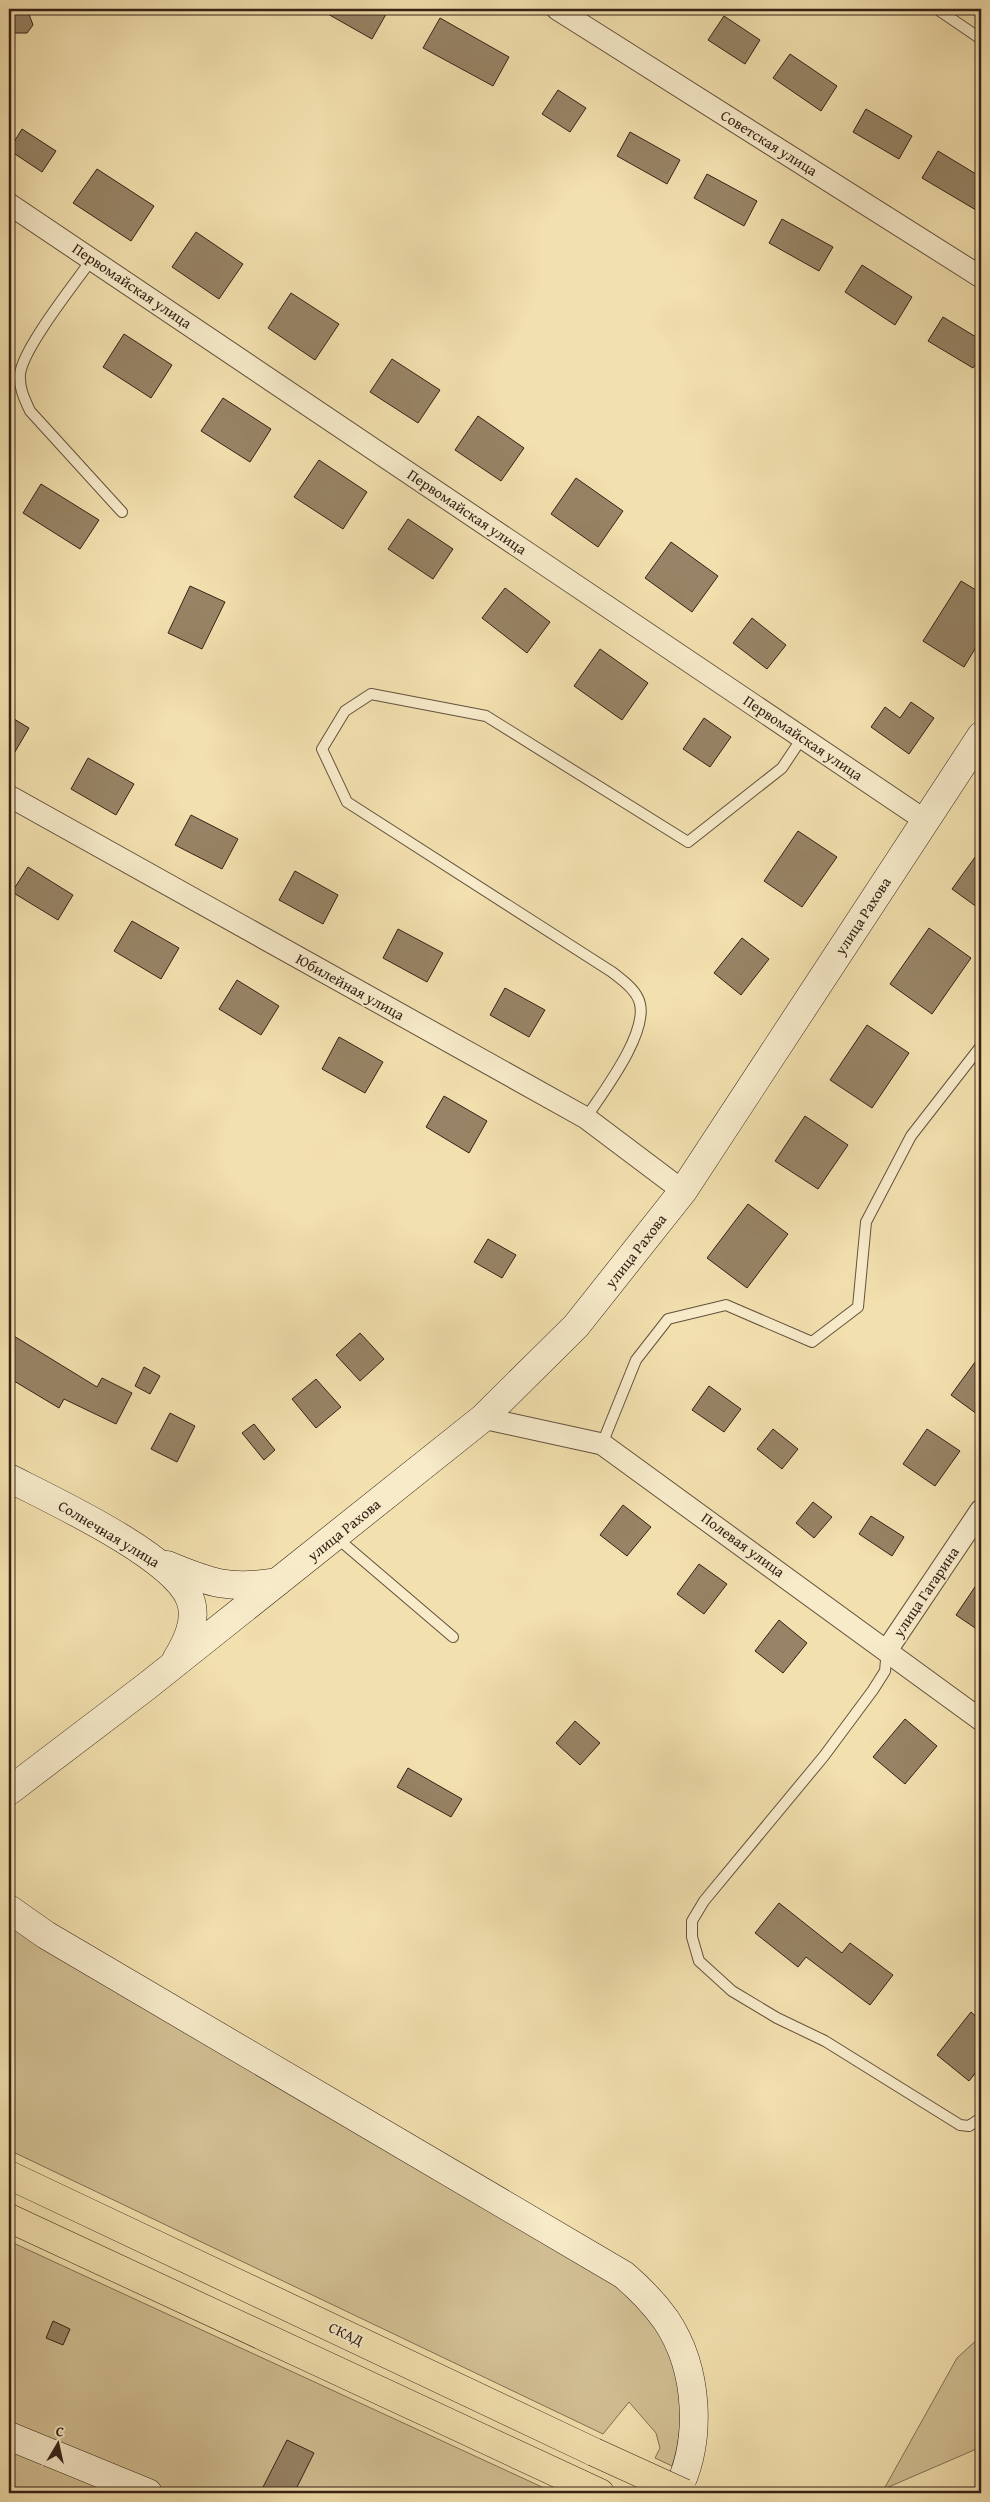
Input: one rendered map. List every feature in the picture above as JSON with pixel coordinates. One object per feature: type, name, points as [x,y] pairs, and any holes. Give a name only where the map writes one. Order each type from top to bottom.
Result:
[{"type":"highway","name":"СКАД","points":[[15,2176],[684,2493]]},
{"type":"highway","points":[[10,2219],[590,2488]]},
{"type":"main road","name":"улица Рахова","points":[[10,1791],[279,1582],[483,1418],[576,1326],[683,1190],[981,736]]},
{"type":"main road","name":"Солнечная улица","points":[[9,1478],[111,1532],[161,1563],[182,1584],[191,1600],[193,1618],[188,1639],[174,1663]]},
{"type":"main road","points":[[161,1563],[204,1581],[229,1586],[250,1586],[279,1582]]},
{"type":"main road","points":[[9,1909],[54,1940],[630,2280],[666,2319],[678,2342],[687,2368],[694,2422],[686,2473],[676,2493]]},
{"type":"main road","points":[[9,2436],[148,2493]]},
{"type":"street","name":"Советская улица","points":[[557,9],[981,277]]},
{"type":"street","name":"Первомайская улица","points":[[9,204],[926,821]]},
{"type":"street","name":"Юбилейная улица","points":[[9,796],[586,1118],[683,1190]]},
{"type":"street","name":"Полевая улица","points":[[483,1418],[602,1444],[981,1720]]},
{"type":"street","name":"улица Гагарина","points":[[887,1650],[981,1510]]},
{"type":"lane","points":[[936,9],[981,39]]},
{"type":"lane","points":[[92,259],[26,354],[20,373],[21,391],[30,410],[122,512]]},
{"type":"lane","points":[[586,1118],[620,1067],[634,1038],[639,1019],[640,1003],[629,985],[612,972],[347,802],[322,749],[345,712],[371,694],[486,716],[688,842],[782,768],[802,738]]},
{"type":"lane","points":[[602,1444],[636,1360],[668,1319],[726,1305],[812,1342],[858,1307],[866,1222],[911,1136],[981,1046]]},
{"type":"lane","points":[[336,1537],[453,1637]]},
{"type":"lane","points":[[887,1650],[885,1671],[873,1690],[824,1756],[704,1901],[692,1921],[692,1938],[700,1961],[732,1992],[777,2018],[825,2041],[960,2125],[970,2126],[981,2118]]},
{"type":"shaded area","points":[[9,1924],[614,2283],[650,2319],[671,2357],[676,2375],[680,2412],[677,2449],[672,2466],[655,2458],[660,2448],[656,2433],[629,2402],[603,2434],[9,2150]]},
{"type":"shaded area","points":[[9,2241],[555,2493],[9,2493]]},
{"type":"shaded area","points":[[981,2336],[981,2447],[884,2489],[957,2358]]},
{"type":"building","points":[[9,9],[27,9],[33,25],[27,33],[9,33]]},
{"type":"building","points":[[319,9],[389,9],[372,39]]},
{"type":"building","points":[[724,16],[760,40],[745,64],[708,40]]},
{"type":"building","points":[[440,18],[509,57],[493,86],[423,48]]},
{"type":"building","points":[[790,54],[837,86],[821,111],[773,78]]},
{"type":"building","points":[[558,90],[586,108],[570,132],[542,114]]},
{"type":"building","points":[[866,109],[912,136],[899,159],[853,132]]},
{"type":"building","points":[[22,129],[56,151],[42,172],[9,150]]},
{"type":"building","points":[[630,132],[680,160],[667,184],[617,156]]},
{"type":"building","points":[[938,151],[981,177],[981,200],[976,210],[922,178]]},
{"type":"building","points":[[97,169],[154,206],[131,241],[73,203]]},
{"type":"building","points":[[707,174],[757,201],[744,226],[694,198]]},
{"type":"building","points":[[782,219],[833,247],[819,271],[769,243]]},
{"type":"building","points":[[196,232],[243,264],[219,299],[172,267]]},
{"type":"building","points":[[862,265],[912,297],[895,325],[845,292]]},
{"type":"building","points":[[291,293],[339,324],[315,360],[268,328]]},
{"type":"building","points":[[943,317],[981,340],[981,356],[973,368],[928,341]]},
{"type":"building","points":[[124,334],[172,365],[151,398],[103,367]]},
{"type":"building","points":[[392,359],[440,390],[418,423],[370,392]]},
{"type":"building","points":[[223,398],[271,429],[250,462],[201,431]]},
{"type":"building","points":[[478,416],[524,448],[501,481],[455,450]]},
{"type":"building","points":[[319,460],[367,492],[343,529],[294,497]]},
{"type":"building","points":[[576,478],[623,511],[598,547],[551,514]]},
{"type":"building","points":[[41,484],[99,520],[80,549],[23,513]]},
{"type":"building","points":[[408,519],[453,549],[433,579],[388,549]]},
{"type":"building","points":[[671,542],[718,576],[692,612],[645,578]]},
{"type":"building","points":[[961,581],[981,593],[981,639],[964,667],[923,641]]},
{"type":"building","points":[[190,586],[225,602],[202,649],[168,633]]},
{"type":"building","points":[[505,588],[550,622],[527,653],[482,618]]},
{"type":"building","points":[[752,618],[786,645],[767,669],[733,643]]},
{"type":"building","points":[[600,649],[648,683],[622,720],[574,686]]},
{"type":"building","points":[[911,702],[934,718],[909,754],[871,727],[885,707],[900,718]]},
{"type":"building","points":[[9,716],[29,728],[9,762]]},
{"type":"building","points":[[704,718],[731,737],[710,767],[683,749]]},
{"type":"building","points":[[88,758],[134,784],[116,815],[71,789]]},
{"type":"building","points":[[191,815],[238,839],[222,869],[175,845]]},
{"type":"building","points":[[798,831],[837,857],[802,907],[764,881]]},
{"type":"building","points":[[981,849],[981,910],[952,889]]},
{"type":"building","points":[[28,867],[73,895],[58,920],[12,892]]},
{"type":"building","points":[[295,871],[338,895],[323,924],[279,900]]},
{"type":"building","points":[[132,921],[179,948],[161,979],[114,951]]},
{"type":"building","points":[[929,928],[971,958],[932,1014],[890,984]]},
{"type":"building","points":[[398,929],[443,953],[427,982],[383,958]]},
{"type":"building","points":[[742,938],[769,959],[741,995],[714,973]]},
{"type":"building","points":[[237,980],[279,1006],[261,1035],[219,1009]]},
{"type":"building","points":[[505,988],[545,1010],[529,1037],[490,1015]]},
{"type":"building","points":[[867,1025],[909,1053],[872,1108],[830,1080]]},
{"type":"building","points":[[339,1037],[383,1062],[365,1093],[322,1069]]},
{"type":"building","points":[[444,1096],[487,1121],[469,1153],[426,1127]]},
{"type":"building","points":[[805,1116],[848,1145],[818,1189],[775,1161]]},
{"type":"building","points":[[748,1204],[788,1234],[747,1288],[707,1258]]},
{"type":"building","points":[[488,1239],[516,1255],[502,1278],[474,1262]]},
{"type":"building","points":[[9,1333],[97,1387],[102,1378],[132,1393],[116,1424],[64,1399],[59,1408],[9,1378]]},
{"type":"building","points":[[360,1333],[384,1359],[360,1381],[336,1355]]},
{"type":"building","points":[[981,1354],[981,1417],[951,1395]]},
{"type":"building","points":[[144,1367],[160,1376],[150,1394],[135,1386]]},
{"type":"building","points":[[316,1379],[341,1407],[316,1428],[292,1399]]},
{"type":"building","points":[[709,1386],[741,1409],[724,1432],[692,1410]]},
{"type":"building","points":[[170,1413],[195,1426],[177,1462],[151,1449]]},
{"type":"building","points":[[254,1424],[275,1450],[264,1460],[242,1433]]},
{"type":"building","points":[[773,1429],[798,1449],[782,1469],[757,1449]]},
{"type":"building","points":[[927,1429],[960,1451],[935,1486],[903,1464]]},
{"type":"building","points":[[813,1502],[832,1517],[814,1538],[796,1523]]},
{"type":"building","points":[[623,1505],[651,1527],[627,1556],[600,1535]]},
{"type":"building","points":[[871,1516],[904,1537],[892,1556],[859,1534]]},
{"type":"building","points":[[699,1564],[727,1584],[704,1614],[677,1594]]},
{"type":"building","points":[[981,1578],[981,1632],[956,1615]]},
{"type":"building","points":[[779,1620],[807,1643],[783,1673],[755,1651]]},
{"type":"building","points":[[905,1719],[937,1746],[905,1784],[873,1757]]},
{"type":"building","points":[[575,1721],[600,1743],[580,1765],[556,1743]]},
{"type":"building","points":[[408,1768],[462,1799],[451,1817],[397,1787]]},
{"type":"building","points":[[779,1903],[842,1953],[850,1943],[893,1975],[870,2005],[806,1957],[798,1967],[755,1933]]},
{"type":"building","points":[[971,2012],[981,2021],[981,2066],[969,2081],[937,2055]]},
{"type":"building","points":[[53,2321],[70,2329],[63,2345],[46,2338]]},
{"type":"building","points":[[287,2440],[314,2453],[294,2493],[260,2493]]}]
